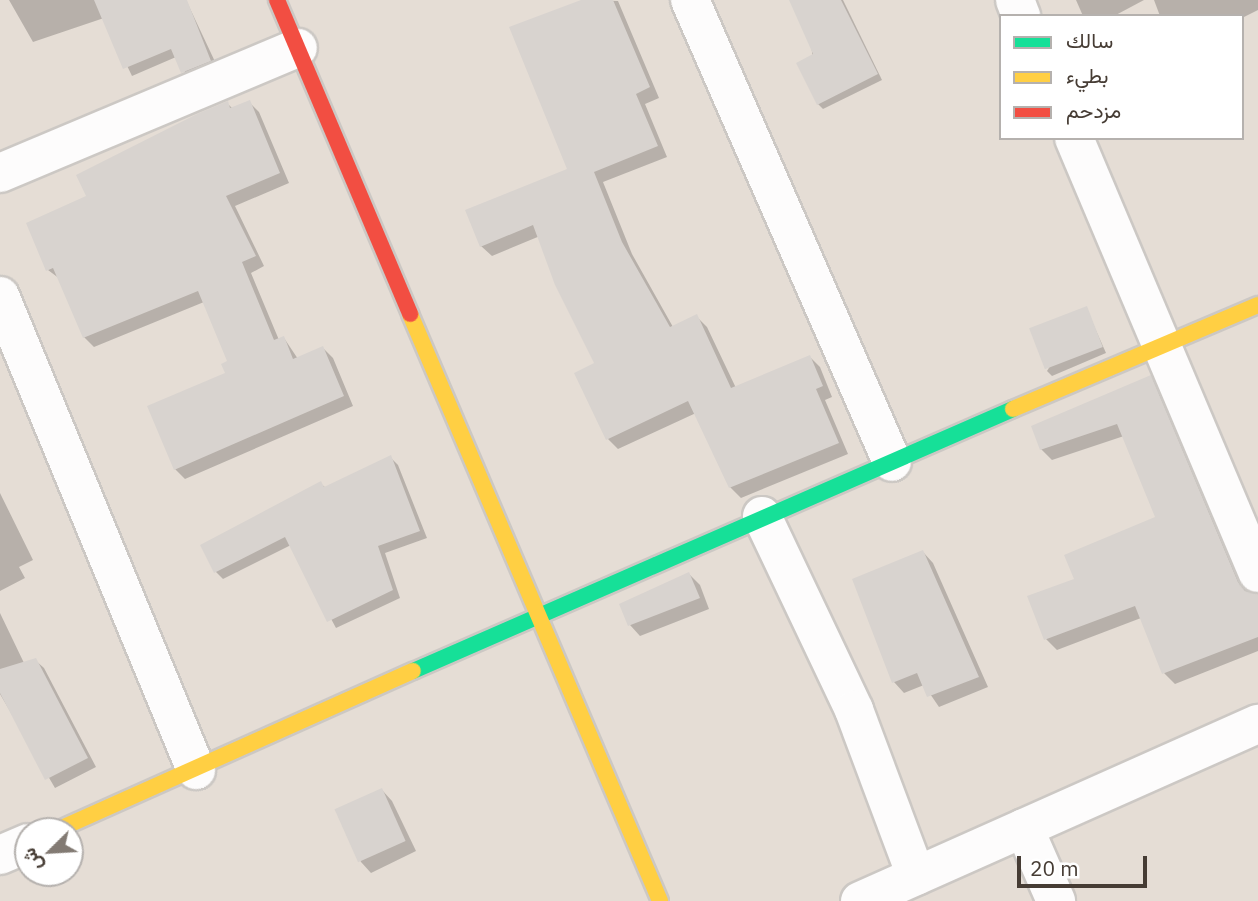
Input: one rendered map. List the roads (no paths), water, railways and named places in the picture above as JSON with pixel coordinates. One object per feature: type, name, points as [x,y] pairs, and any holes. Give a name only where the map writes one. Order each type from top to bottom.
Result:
[{"type":"street","points":[[277,0],[660,901]]},
{"type":"street","points":[[690,0],[891,462]]},
{"type":"street","points":[[0,173],[298,48]]},
{"type":"street","points":[[1075,140],[1258,573]]},
{"type":"street","points":[[0,296],[196,770]]},
{"type":"street","points":[[84,818],[762,516],[1164,348],[1258,305]]},
{"type":"street","points":[[762,516],[853,710],[916,876]]},
{"type":"street","points":[[860,901],[1258,724]]},
{"type":"street","points":[[1024,828],[1056,901]]}]
